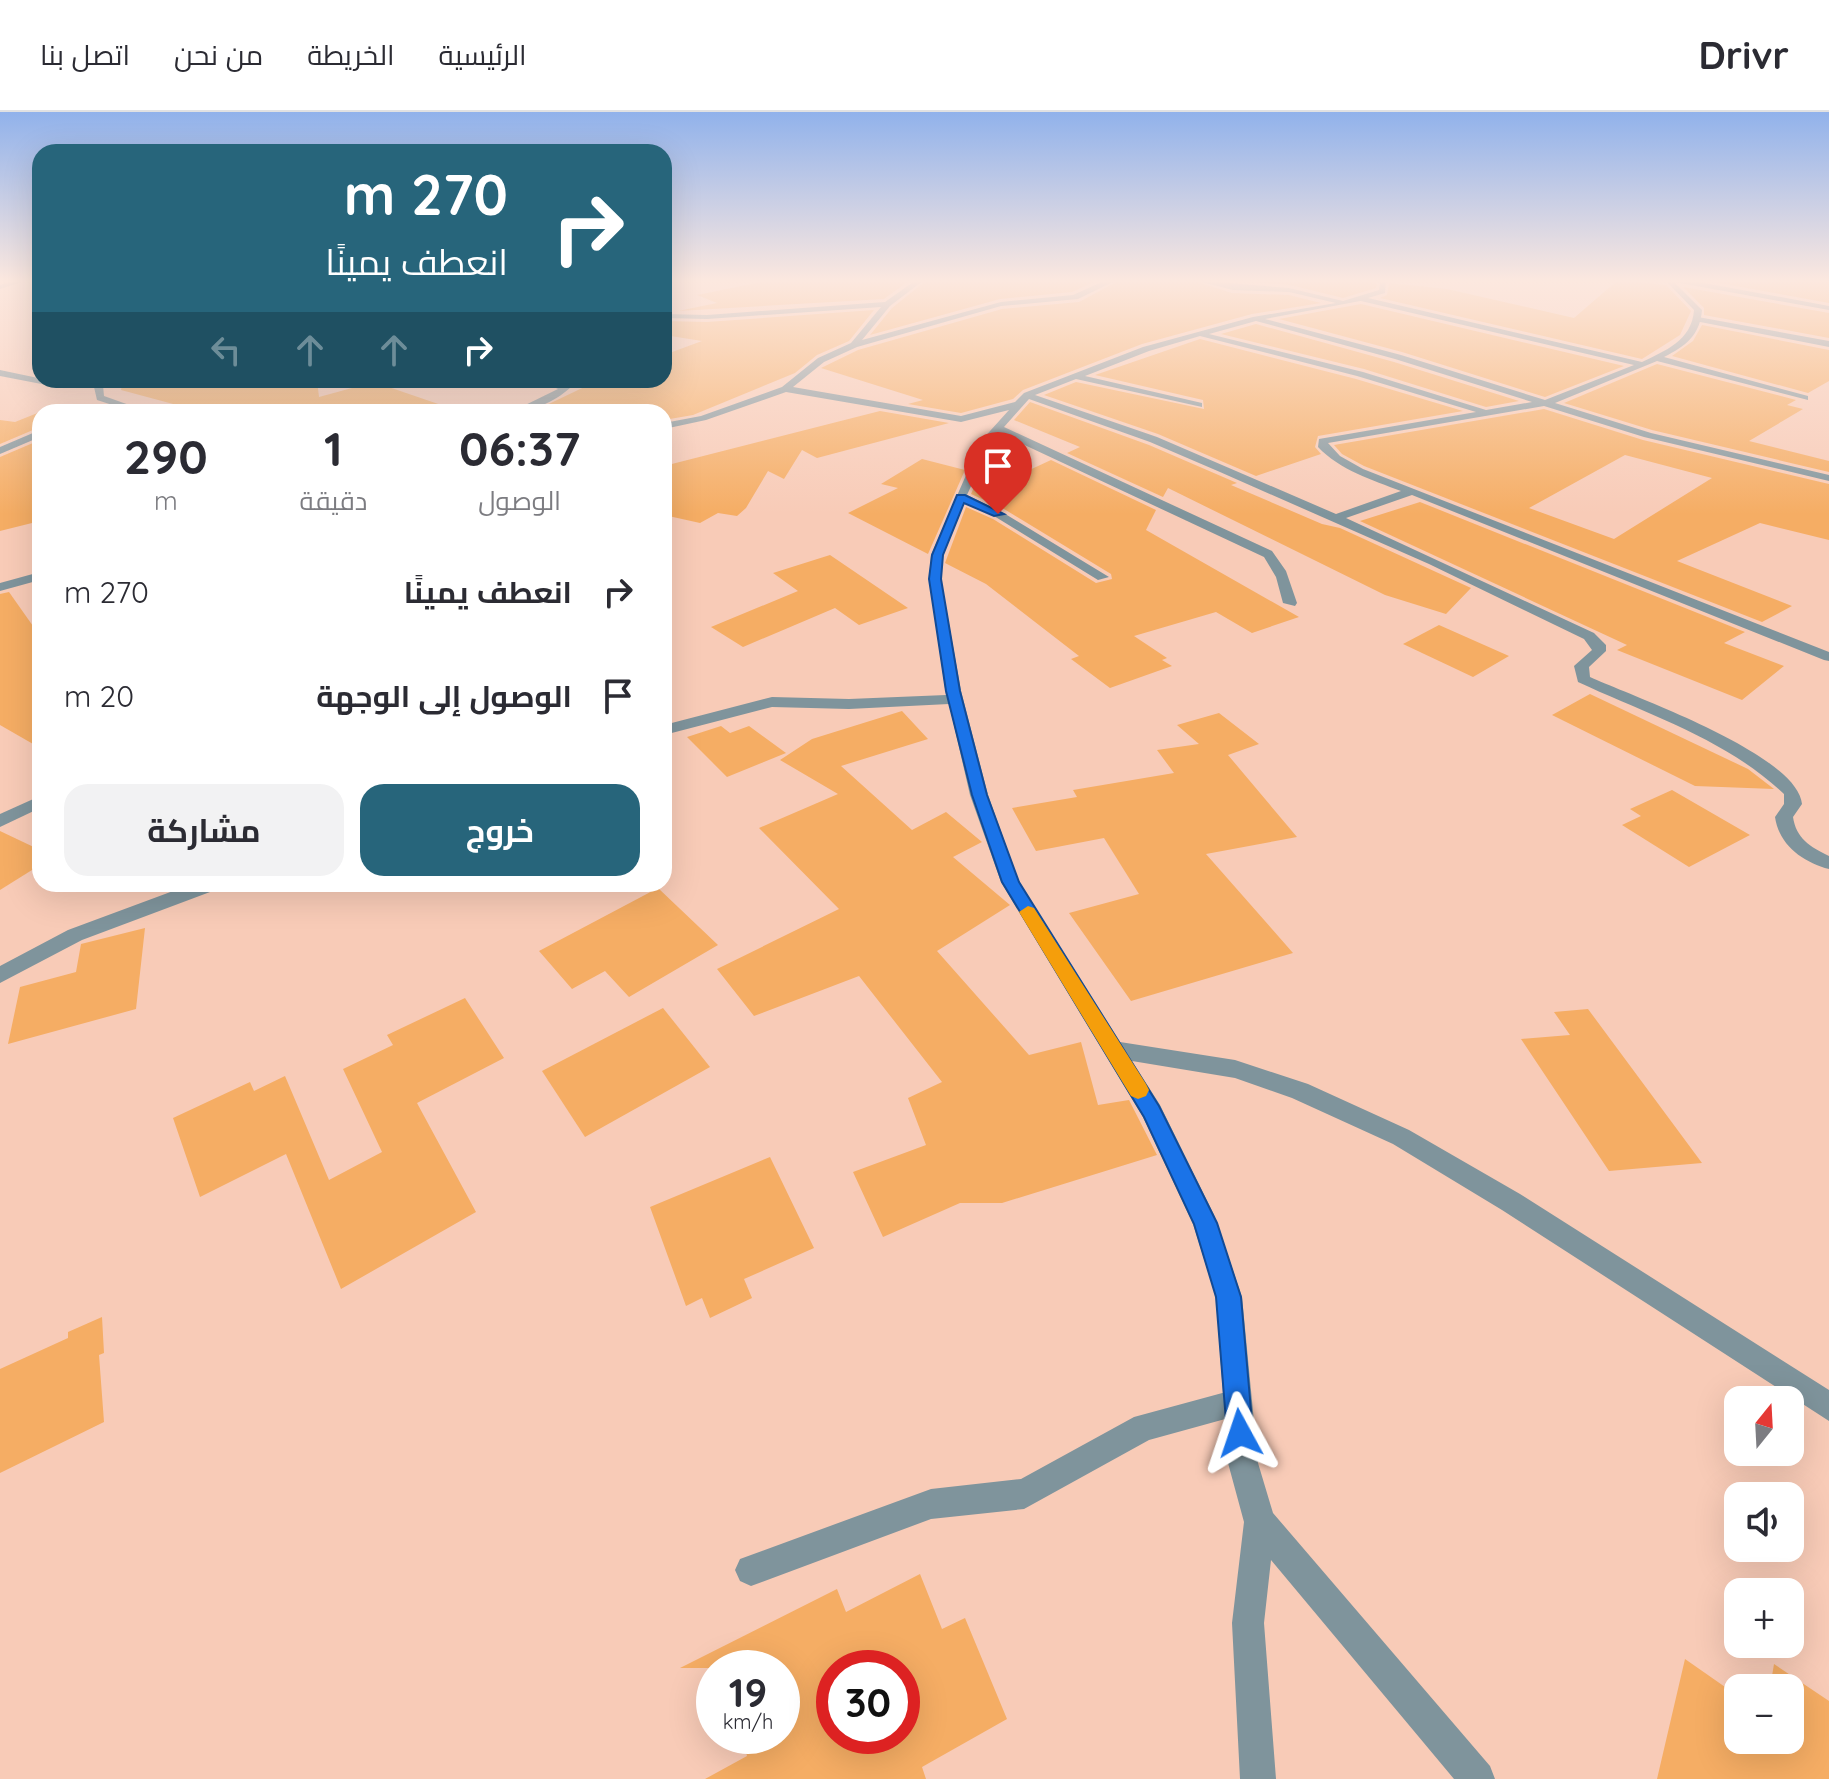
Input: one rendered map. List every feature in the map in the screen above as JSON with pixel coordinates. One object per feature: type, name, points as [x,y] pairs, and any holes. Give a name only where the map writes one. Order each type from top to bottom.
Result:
[{"type":"street","points":[[672,424],[703,418],[785,389],[826,358]]},
{"type":"street","points":[[1123,358],[1021,400],[979,429],[961,497],[937,555],[935,579],[955,699],[979,795],[1010,882],[1152,1112],[1205,1223],[1229,1297],[1243,1463],[1260,1522],[1248,1623],[1258,1779]]},
{"type":"street","points":[[1295,358],[1487,412]]},
{"type":"street","points":[[1401,358],[1648,435],[1829,478]]},
{"type":"street","points":[[1612,358],[1640,364]]},
{"type":"street","points":[[1652,358],[1548,402],[1323,441],[1323,447],[1336,458],[1412,491],[1829,657]]},
{"type":"street","points":[[1656,358],[1805,398]]},
{"type":"street","points":[[0,373],[32,382]]},
{"type":"street","points":[[1075,376],[1199,405]]},
{"type":"street","points":[[101,388],[100,398],[114,404]]},
{"type":"street","points":[[535,404],[565,388]]},
{"type":"street","points":[[785,389],[979,429],[1268,554],[1285,579],[1290,603]]},
{"type":"street","points":[[979,429],[1021,400],[1172,447],[1335,518],[1593,639],[1599,651],[1581,666],[1583,679],[1660,712],[1745,754],[1792,793],[1793,804],[1784,817],[1786,832],[1811,857],[1829,863]]},
{"type":"street","points":[[102,404],[106,402]]},
{"type":"street","points":[[0,451],[32,437]]},
{"type":"street","points":[[1335,518],[1412,491]]},
{"type":"street","points":[[961,497],[998,514],[1103,577]]},
{"type":"street","points":[[0,587],[32,578]]},
{"type":"street","points":[[672,728],[772,702],[849,704],[955,699]]},
{"type":"street","points":[[0,821],[32,805]]},
{"type":"street","points":[[0,975],[75,935],[190,892]]},
{"type":"street","points":[[1112,1049],[1235,1069],[1300,1091],[1401,1137],[1511,1202],[1829,1407]]},
{"type":"street","points":[[751,1570],[931,1504],[1024,1494],[1144,1427],[1237,1403]]},
{"type":"street","points":[[1260,1522],[1477,1779]]},
{"type":"building","points":[[672,358],[814,358],[795,373],[693,415],[672,419],[672,404],[549,404],[582,388],[672,388]]},
{"type":"building","points":[[842,358],[1106,358],[1023,390],[1013,399],[961,413],[908,404],[923,400],[821,368]]},
{"type":"building","points":[[1145,358],[1273,358],[1463,411],[1318,436],[1315,447],[1321,454],[1256,476],[1158,434],[1044,395],[1076,382],[1204,409],[1203,400],[1095,375]]},
{"type":"building","points":[[1318,358],[1379,358],[1519,401],[1486,407]]},
{"type":"building","points":[[1420,358],[1589,358],[1624,366],[1545,397]]},
{"type":"building","points":[[1679,358],[1829,358],[1829,381],[1808,393]]},
{"type":"building","points":[[1657,364],[1796,400],[1787,405],[1803,409],[1749,441],[1829,461],[1829,472],[1652,430],[1564,403]]},
{"type":"building","points":[[318,388],[319,397],[352,388],[392,388],[438,404],[173,404],[121,390]]},
{"type":"building","points":[[1030,402],[1149,445],[1237,483],[1231,485],[1322,524],[1340,528],[1471,588],[1446,614],[1385,595],[1168,488],[1163,497],[1067,453],[1080,447],[1014,420]]},
{"type":"building","points":[[1544,409],[1643,440],[1829,484],[1829,540],[1760,523],[1677,561],[1792,606],[1762,622],[1364,466],[1342,454],[1334,445]],"holes":[[[1625,455],[1712,478],[1614,539],[1529,508]]]},
{"type":"building","points":[[880,411],[949,423],[817,458],[802,450],[784,479],[768,471],[746,508],[737,516],[718,513],[700,523],[672,517],[672,464]]},
{"type":"building","points":[[32,415],[32,430],[0,444],[0,420],[15,422]]},
{"type":"building","points":[[32,443],[32,523],[0,531],[0,457]]},
{"type":"building","points":[[922,459],[965,470],[928,554],[848,513],[898,488],[881,484]]},
{"type":"building","points":[[1051,460],[1156,510],[1146,530],[1299,617],[1252,633],[1216,612],[1134,636],[1167,658],[1162,660],[1172,666],[1110,688],[1071,659],[1079,656],[986,584],[945,563],[966,507],[993,519],[1096,583],[1112,579],[1111,574],[1004,509],[971,494],[980,474],[1008,480]]},
{"type":"building","points":[[1420,502],[1745,632],[1724,643],[1784,666],[1742,700],[1617,650],[1627,645],[1360,521]]},
{"type":"building","points":[[830,555],[908,608],[859,625],[835,608],[743,647],[711,627],[798,591],[773,573]]},
{"type":"building","points":[[9,592],[32,625],[32,743],[0,725],[0,594]]},
{"type":"building","points":[[1439,625],[1509,656],[1473,677],[1403,644]]},
{"type":"building","points":[[1590,694],[1748,769],[1774,789],[1695,786],[1552,715]]},
{"type":"building","points":[[902,711],[928,739],[841,766],[912,830],[946,812],[982,842],[953,857],[1010,905],[937,951],[1029,1055],[1081,1042],[1098,1105],[1129,1100],[1157,1155],[1002,1203],[960,1203],[883,1237],[853,1172],[926,1145],[908,1098],[942,1082],[859,976],[754,1016],[717,969],[839,909],[759,828],[838,794],[780,760],[812,739]]},
{"type":"building","points":[[1219,713],[1259,744],[1228,755],[1297,837],[1206,854],[1293,953],[1131,1001],[1069,913],[1139,894],[1104,838],[1036,851],[1012,808],[1077,797],[1073,790],[1174,773],[1157,750],[1199,744],[1177,725]]},
{"type":"building","points":[[721,726],[730,733],[749,726],[786,753],[727,777],[687,737]]},
{"type":"building","points":[[1672,790],[1750,835],[1689,867],[1622,825],[1641,816],[1630,809]]},
{"type":"building","points":[[0,831],[32,846],[32,870],[0,890]]},
{"type":"building","points":[[650,892],[662,892],[718,945],[629,997],[605,971],[572,989],[539,951]]},
{"type":"building","points":[[145,928],[136,1009],[8,1044],[20,987],[76,972],[81,944]]},
{"type":"building","points":[[465,998],[504,1058],[417,1103],[476,1212],[341,1289],[286,1154],[200,1197],[173,1118],[250,1082],[254,1091],[285,1076],[329,1180],[382,1152],[343,1069],[393,1045],[387,1035]]},
{"type":"building","points":[[663,1008],[710,1067],[585,1137],[542,1071]]},
{"type":"building","points":[[1588,1009],[1702,1163],[1609,1171],[1521,1039],[1570,1035],[1554,1012]]},
{"type":"building","points":[[770,1157],[814,1248],[744,1279],[752,1298],[710,1318],[702,1298],[686,1306],[650,1207]]},
{"type":"building","points":[[102,1317],[104,1353],[99,1355],[104,1422],[0,1473],[0,1369],[68,1338],[68,1332]]},
{"type":"building","points":[[920,1574],[942,1629],[965,1618],[1007,1719],[922,1767],[926,1779],[705,1779],[746,1754],[800,1754],[800,1650],[716,1650],[837,1589],[846,1612]]},
{"type":"building","points":[[1685,1659],[1724,1686],[1724,1754],[1804,1754],[1804,1684],[1829,1701],[1829,1779],[1657,1779]]},
{"type":"building","points":[[696,1660],[696,1668],[680,1668]]},
{"type":"building","points":[[1774,1664],[1789,1674],[1772,1674]]},
{"type":"slow traffic","points":[[1028,912],[1138,1090]]},
{"type":"route","points":[[998,514],[961,497],[937,555],[935,579],[953,691],[979,795],[1010,882],[1152,1112],[1205,1223],[1229,1297],[1240,1433]]}]
